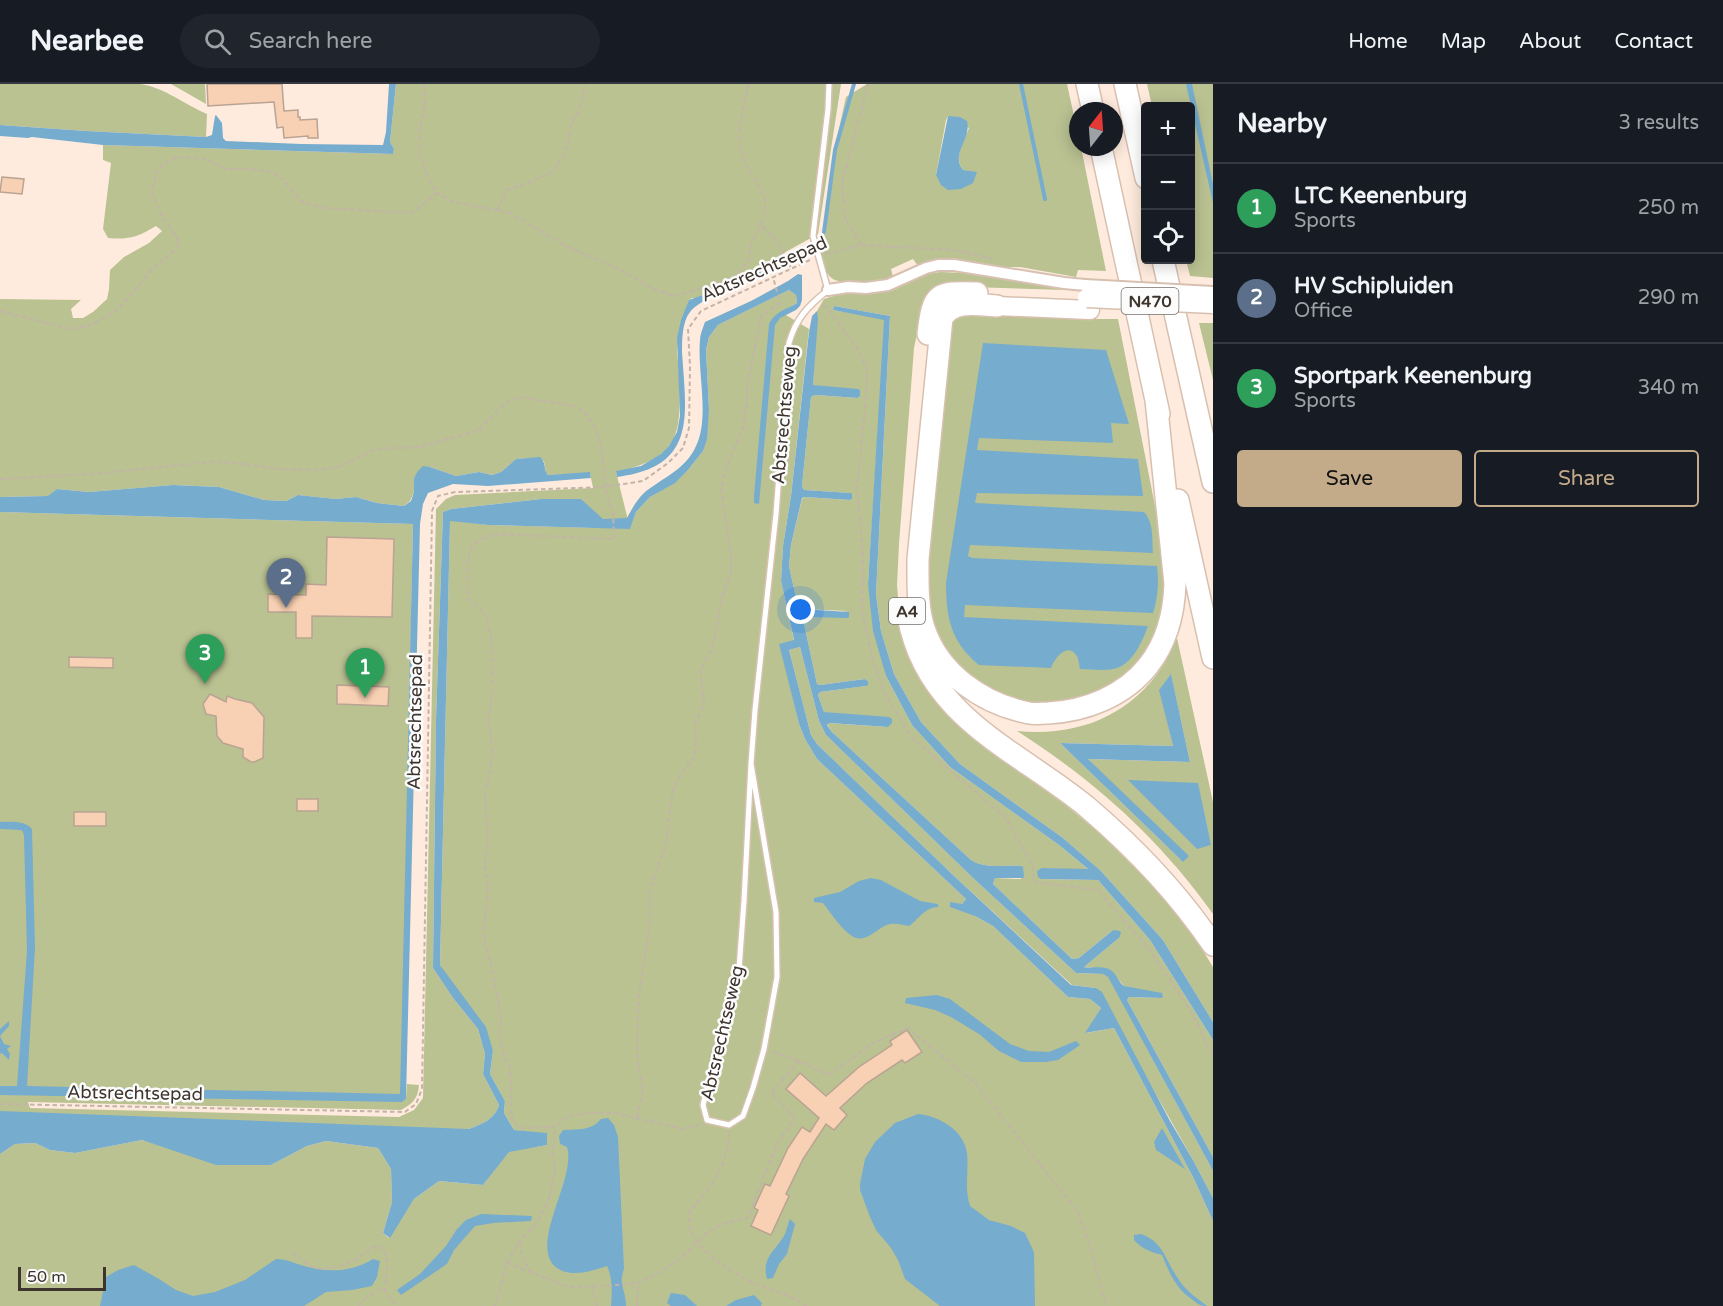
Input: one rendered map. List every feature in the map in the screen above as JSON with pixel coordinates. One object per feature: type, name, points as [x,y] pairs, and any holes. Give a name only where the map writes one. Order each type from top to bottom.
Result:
[{"type":"highway","points":[[1087,84],[1091,102]]},
{"type":"highway","points":[[1125,84],[1141,156]]},
{"type":"highway","name":"A4","points":[[1103,156],[1213,657]]},
{"type":"highway","points":[[1164,264],[1213,482]]},
{"type":"highway","name":"A4","points":[[997,300],[948,292],[935,299],[930,312],[905,561],[906,608],[917,650],[928,673],[954,707],[989,738],[1085,806],[1136,850],[1193,916],[1213,945]]},
{"type":"highway","name":"A4","points":[[997,300],[956,306],[946,310],[942,318],[918,559],[918,596],[924,627],[938,656],[952,673],[978,695],[1004,706],[1031,713],[1061,712],[1089,706],[1110,697],[1130,684],[1148,666],[1159,649],[1174,607],[1175,584],[1156,399]]},
{"type":"highway","points":[[1183,348],[1213,447]]},
{"type":"main road","name":"N470","points":[[997,300],[1087,298],[1213,304]]},
{"type":"main road","name":"N470","points":[[1087,298],[1213,316]]},
{"type":"street","points":[[828,290],[888,285],[926,268],[954,265],[1064,284],[1087,298],[1213,292]]},
{"type":"lane","points":[[828,290],[813,236],[829,84]]},
{"type":"lane","name":"Abtsrechtseweg","points":[[751,764],[776,912],[777,977],[764,1049],[743,1116],[729,1125],[707,1120],[703,1105],[739,969],[751,764],[776,514],[789,343],[797,321],[828,290]]},
{"type":"path","points":[[424,84],[425,105],[420,128],[420,154],[426,173],[438,193],[454,202],[510,213],[568,247],[619,269],[653,289],[675,296],[733,278],[748,262],[765,207],[763,196],[742,156],[740,136],[743,106],[749,84]]},
{"type":"path","points":[[498,211],[506,189],[527,183],[552,171],[563,156],[569,140],[571,123],[578,112],[586,84]]},
{"type":"path","name":"Abtsrechtsepad","points":[[0,1104],[405,1112],[416,1104],[422,1089],[432,511],[438,496],[455,492],[605,487],[642,481],[668,463],[683,448],[689,428],[688,329],[701,311],[818,256],[861,245],[845,219],[843,183],[868,84]]},
{"type":"path","points":[[0,311],[71,328],[91,325],[116,311],[153,268],[178,248],[177,238],[161,214],[153,193],[157,170],[170,159],[186,157],[206,159],[226,169],[272,172],[283,180],[301,201],[323,208],[412,213],[438,193]]},
{"type":"path","points":[[761,224],[780,246],[791,268]]},
{"type":"path","points":[[637,1117],[643,1089],[638,1066],[639,996],[650,922],[650,888],[666,844],[674,786],[681,773],[694,758],[696,741],[694,725],[704,704],[700,670],[710,653],[722,596],[731,572],[731,554],[721,489],[726,469],[743,427],[748,376],[761,316],[780,303],[773,277]]},
{"type":"path","points":[[0,479],[91,474],[213,462],[279,470],[317,470],[339,467],[376,449],[419,447],[477,431],[504,404],[519,397],[575,406],[584,411],[595,428],[601,446],[605,487],[613,513],[614,539],[496,534],[479,541],[472,547],[468,560],[468,598],[486,617],[491,636],[492,690],[489,720],[492,750],[485,791],[487,837],[485,867],[488,887],[484,930],[501,1016],[500,1037],[503,1054],[510,1067],[512,1119],[519,1128],[555,1127],[569,1116],[615,1113],[683,1129],[707,1120]]},
{"type":"path","points":[[764,1049],[799,1061],[828,1075],[875,1042],[908,1028],[920,1037],[976,1084],[1078,1212],[1106,1306]]},
{"type":"path","points":[[507,1263],[568,1287],[638,1283],[667,1268],[710,1230],[747,1218],[777,1144],[795,1118],[771,1093],[799,1061]]},
{"type":"path","points":[[729,1125],[729,1145],[715,1180],[689,1212],[690,1228],[697,1242],[719,1262],[742,1278],[798,1299],[806,1306]]},
{"type":"path","points":[[495,1306],[507,1263],[519,1242],[537,1223],[549,1199],[555,1170],[553,1152],[555,1127]]},
{"type":"path","points":[[519,1242],[523,1258],[531,1273]]},
{"type":"path","points":[[292,1252],[304,1262],[318,1268],[348,1264],[361,1257],[372,1247],[382,1248],[387,1257],[384,1289],[392,1302],[398,1306]]},
{"type":"path","points":[[637,1306],[638,1283]]},
{"type":"path","points":[[592,1287],[597,1306]]},
{"type":"path","points":[[359,1306],[378,1290],[384,1289]]},
{"type":"green space","points":[[0,84],[141,84],[150,86],[207,114],[206,137],[0,125]]},
{"type":"green space","points":[[171,84],[205,84],[206,104]]},
{"type":"green space","points":[[396,84],[841,84],[818,234],[773,259],[751,275],[689,300],[677,350],[679,412],[673,440],[654,459],[616,472],[630,528],[636,512],[650,497],[675,482],[703,451],[709,409],[706,350],[709,337],[718,325],[789,290],[796,295],[797,303],[781,312],[809,329],[791,496],[783,546],[781,581],[794,641],[780,644],[799,724],[805,739],[817,759],[966,899],[962,904],[975,916],[993,926],[1068,997],[1090,999],[1101,1008],[1086,1033],[1114,1028],[1194,1179],[1213,1221],[1213,1306],[0,1306],[0,1154],[15,1144],[35,1143],[50,1150],[75,1153],[142,1140],[175,1150],[271,1165],[307,1146],[326,1141],[378,1148],[391,1169],[392,1202],[383,1233],[389,1238],[414,1199],[439,1181],[483,1185],[509,1151],[547,1145],[547,1134],[514,1130],[504,1113],[505,1101],[490,1074],[493,1051],[440,965],[450,520],[488,525],[602,528],[581,499],[541,499],[451,509],[443,512],[436,720],[433,968],[478,1029],[485,1054],[483,1074],[499,1105],[494,1114],[483,1123],[469,1129],[0,1125],[0,512],[413,524],[401,1102],[406,1099],[407,1084],[419,1085],[416,1097],[401,1110],[28,1102],[30,1108],[399,1117],[414,1110],[423,1098],[436,509],[446,499],[455,495],[593,488],[590,473],[548,475],[544,461],[531,458],[516,459],[501,472],[492,475],[479,472],[456,476],[430,467],[414,478],[414,492],[410,501],[404,506],[377,503],[356,497],[336,499],[298,495],[286,501],[264,500],[219,487],[174,485],[89,492],[57,489],[49,496],[0,497],[0,299],[81,300],[71,309],[73,318],[83,318],[107,299],[110,270],[124,257],[149,243],[162,231],[156,226],[133,237],[108,238],[103,229],[111,163],[103,160],[103,145],[393,154],[394,149],[390,142]]},
{"type":"green space","points":[[867,84],[1067,84],[1071,102],[1069,102],[1069,156],[1083,156],[1106,271],[1078,270],[1076,277],[1020,267],[941,260],[930,261],[918,266],[913,259],[891,269],[893,277],[879,282],[850,282],[833,279],[825,267],[821,246],[826,231],[835,146],[846,97]],"holes":[[[948,116],[969,128],[960,149],[959,160],[963,170],[977,173],[936,175]]]},
{"type":"green space","points":[[1147,84],[1213,84],[1213,278],[1190,276],[1187,264],[1195,264],[1195,102],[1151,102]]},
{"type":"green space","points":[[941,272],[983,274],[1065,290],[939,286],[930,290],[925,297],[914,348],[899,544],[897,585],[900,621],[935,699],[950,717],[981,744],[1063,803],[1100,833],[1162,895],[1195,938],[1213,967],[1213,1022],[1163,940],[1101,871],[1063,838],[960,764],[921,722],[894,674],[881,631],[876,594],[890,316],[834,306],[833,310],[885,319],[868,584],[886,676],[912,725],[950,767],[1059,845],[1089,870],[1042,868],[1041,879],[1098,880],[1150,940],[1213,1040],[1213,1157],[1127,1000],[1129,997],[1161,998],[1124,986],[1109,969],[1084,967],[1119,938],[1113,930],[1079,958],[1072,959],[993,884],[995,878],[1021,879],[1021,866],[989,866],[971,860],[832,732],[827,724],[888,727],[824,712],[818,695],[820,692],[866,686],[868,681],[865,679],[817,684],[803,619],[848,611],[800,609],[789,566],[791,545],[802,499],[805,497],[852,499],[850,493],[804,490],[802,486],[811,397],[815,395],[858,398],[860,396],[813,385],[817,311],[824,299],[849,291],[880,292],[925,274]]},
{"type":"green space","points":[[962,313],[1096,315],[1096,319],[1118,319],[1162,544],[1165,592],[1161,616],[1144,654],[1117,681],[1084,698],[1048,703],[1011,698],[978,681],[950,654],[932,616],[927,586],[929,539],[952,321]]},
{"type":"green space","points":[[1199,323],[1213,323],[1213,380]]},
{"type":"green space","points":[[1177,638],[1213,802],[1213,914],[1171,860],[1124,813],[1073,770],[1017,731],[1059,731],[1080,727],[1117,711],[1149,684],[1164,664]],"holes":[[[1171,675],[1190,762],[1088,759],[1183,862],[1060,743],[1173,746],[1160,690]]]},
{"type":"green space","points":[[800,647],[819,721],[826,735],[973,878],[1076,973],[1108,976],[1213,1171],[1213,1198],[1096,988],[1072,985],[817,744],[811,735],[789,650]]},
{"type":"water","points":[[389,84],[396,84],[390,142],[394,149],[393,154],[103,145],[0,136],[0,125],[206,137],[212,135],[216,115],[222,123],[223,138],[226,141],[383,145]]},
{"type":"water","points":[[1186,84],[1192,84],[1213,184],[1213,203],[1195,124],[1195,102],[1190,102]]},
{"type":"water","points":[[948,116],[960,117],[967,121],[968,128],[960,152],[960,164],[963,170],[977,172],[973,183],[961,189],[948,190],[941,185],[936,175]]},
{"type":"water","points":[[782,254],[785,261],[752,278],[751,275]]},
{"type":"water","points":[[798,274],[802,275],[800,306],[780,318],[775,325],[759,504],[754,503],[754,496],[769,324],[777,314],[797,303],[796,295],[789,290],[718,325],[709,337],[706,350],[709,409],[707,439],[703,451],[675,483],[650,497],[636,512],[630,529],[488,525],[450,521],[440,965],[486,1027],[493,1051],[490,1074],[505,1101],[504,1113],[514,1130],[547,1133],[547,1145],[509,1152],[483,1185],[439,1181],[414,1199],[390,1238],[383,1233],[392,1202],[391,1169],[378,1148],[326,1141],[307,1146],[271,1165],[216,1165],[142,1140],[75,1153],[50,1150],[35,1143],[15,1144],[0,1154],[0,1111],[469,1129],[483,1123],[494,1114],[499,1105],[483,1074],[485,1054],[478,1029],[433,968],[436,720],[443,512],[451,509],[541,499],[581,499],[603,519],[627,518],[642,495],[680,467],[696,446],[702,422],[700,336],[705,322],[751,301]]},
{"type":"water","points":[[711,292],[712,296],[690,312],[684,326],[682,352],[685,417],[674,450],[662,462],[643,471],[617,477],[616,471],[641,466],[661,454],[677,432],[680,416],[677,338],[681,320],[689,300]]},
{"type":"water","points":[[834,306],[890,316],[876,594],[881,631],[894,674],[921,722],[960,764],[1063,838],[1101,871],[1163,940],[1213,1022],[1213,1040],[1150,940],[1098,880],[1041,879],[1038,877],[1037,871],[1042,868],[1088,869],[1059,845],[950,767],[912,725],[886,676],[873,631],[868,584],[884,320],[833,310]]},
{"type":"water","points":[[817,311],[813,385],[858,389],[860,396],[858,398],[815,395],[811,397],[802,486],[804,490],[851,493],[852,499],[802,498],[791,545],[789,566],[800,609],[849,612],[848,618],[807,617],[803,619],[817,684],[865,679],[868,681],[866,686],[820,692],[818,695],[824,712],[892,719],[888,727],[829,723],[827,725],[971,860],[989,866],[1023,867],[1023,878],[995,878],[993,884],[1072,959],[1079,958],[1113,930],[1120,931],[1119,938],[1084,967],[1111,970],[1124,986],[1162,993],[1161,998],[1129,997],[1127,1000],[1213,1157],[1213,1171],[1108,977],[1103,974],[1076,973],[973,878],[826,735],[819,721],[800,647],[789,650],[811,735],[817,744],[952,874],[1071,985],[1096,988],[1102,992],[1213,1198],[1213,1221],[1194,1179],[1114,1028],[1085,1033],[1101,1008],[1090,999],[1068,997],[993,926],[975,916],[950,907],[950,902],[962,904],[966,899],[817,759],[805,739],[799,724],[779,644],[794,640],[781,581],[783,546],[791,496],[809,332],[812,316]]},
{"type":"water","points":[[983,343],[1106,350],[1129,424],[1111,423],[1113,443],[979,438],[977,450],[1138,459],[1143,496],[977,493],[975,503],[1144,512],[1151,526],[1153,553],[970,545],[968,556],[1157,566],[1158,589],[1153,613],[965,605],[964,617],[1148,626],[1131,658],[1120,667],[1105,670],[1080,669],[1077,656],[1069,650],[1061,653],[1051,668],[979,665],[956,638],[947,607],[946,583]]},
{"type":"water","points":[[540,457],[548,475],[590,472],[591,478],[488,486],[453,484],[428,493],[423,504],[420,524],[406,1099],[402,1102],[0,1095],[0,1086],[17,1086],[27,951],[24,836],[21,830],[0,829],[0,822],[21,823],[32,829],[35,948],[27,1086],[400,1094],[413,524],[0,512],[0,497],[48,496],[57,489],[89,492],[173,485],[219,487],[264,500],[286,501],[298,495],[336,499],[356,497],[377,503],[404,506],[411,501],[414,492],[414,478],[423,466],[456,476],[479,472],[492,475],[501,472],[516,459]]},
{"type":"water","points":[[1171,674],[1190,762],[1088,759],[1189,856],[1183,862],[1060,743],[1173,746],[1159,690]]},
{"type":"water","points":[[1128,780],[1198,783],[1211,845],[1197,849]]},
{"type":"water","points":[[871,878],[881,880],[920,901],[938,904],[938,907],[926,911],[909,926],[890,924],[867,937],[857,938],[836,921],[823,903],[814,902],[814,898],[840,892],[859,881]]},
{"type":"water","points":[[937,995],[950,999],[1010,1044],[1029,1051],[1049,1052],[1076,1041],[1080,1045],[1058,1060],[1021,1062],[999,1051],[979,1034],[951,1017],[935,1010],[905,1003],[906,998]]},
{"type":"water","points":[[9,1021],[9,1026],[0,1036],[0,1029]]},
{"type":"water","points":[[0,1036],[4,1044],[11,1046],[7,1049],[10,1054],[9,1060],[2,1053],[0,1054]]},
{"type":"water","points":[[918,1114],[942,1121],[961,1137],[967,1153],[967,1192],[970,1206],[989,1220],[1011,1226],[1025,1233],[1034,1252],[1035,1306],[940,1306],[905,1279],[891,1248],[876,1230],[860,1190],[860,1184],[865,1159],[875,1142],[895,1123]]},
{"type":"water","points":[[608,1118],[614,1125],[618,1137],[624,1269],[622,1284],[626,1306],[611,1306],[611,1281],[607,1266],[582,1273],[563,1271],[557,1268],[549,1258],[547,1244],[568,1160],[567,1147],[560,1144],[559,1136],[563,1130],[593,1126],[601,1119]]},
{"type":"water","points":[[1162,1128],[1185,1169],[1156,1150],[1154,1142]]},
{"type":"water","points":[[481,1214],[532,1216],[531,1221],[475,1226],[454,1250],[447,1264],[401,1295],[397,1290],[420,1274],[446,1246],[457,1229],[466,1220]]},
{"type":"water","points":[[790,1219],[795,1224],[787,1254],[779,1264],[773,1278],[767,1279],[766,1265],[770,1255],[785,1234]]},
{"type":"water","points":[[1141,1234],[1160,1247],[1182,1284],[1207,1306],[1198,1304],[1182,1291],[1171,1275],[1162,1255],[1147,1250],[1134,1240],[1134,1235]]},
{"type":"water","points":[[276,1259],[331,1270],[357,1267],[373,1259],[380,1261],[377,1277],[372,1286],[326,1292],[304,1306],[100,1306],[106,1277],[134,1265],[176,1290],[193,1296],[215,1292],[245,1280]]},
{"type":"water","points":[[671,1293],[685,1295],[697,1306],[671,1306],[667,1303]]},
{"type":"water","points":[[754,1295],[762,1303],[761,1306],[726,1306],[736,1300]]},
{"type":"building","points":[[207,84],[282,84],[284,111],[298,110],[300,120],[317,119],[318,138],[308,138],[308,136],[284,138],[283,127],[277,128],[274,102],[208,106]]},
{"type":"building","points":[[2,177],[24,179],[22,194],[0,192]]},
{"type":"building","points":[[327,537],[394,539],[392,617],[312,616],[312,638],[296,638],[296,612],[268,612],[268,594],[306,595],[306,584],[326,585]]},
{"type":"building","points":[[69,657],[113,658],[113,668],[69,667]]},
{"type":"building","points":[[337,685],[389,687],[388,706],[337,704]]},
{"type":"building","points":[[210,694],[226,702],[227,696],[252,703],[264,717],[263,758],[251,762],[243,757],[243,749],[223,743],[217,736],[216,716],[206,714],[203,704]]},
{"type":"building","points":[[297,799],[318,799],[318,811],[297,811]]},
{"type":"building","points":[[74,812],[106,812],[106,826],[74,826]]},
{"type":"building","points":[[907,1030],[922,1052],[905,1063],[902,1060],[867,1083],[840,1108],[847,1115],[834,1130],[826,1124],[803,1159],[786,1194],[789,1196],[771,1235],[751,1226],[758,1210],[754,1208],[765,1184],[770,1186],[788,1148],[802,1127],[810,1132],[819,1118],[786,1089],[800,1073],[826,1096],[859,1067],[892,1045],[890,1041]]},
{"type":"waterway","points":[[824,232],[835,150],[854,84]]},
{"type":"waterway","points":[[1021,84],[1045,199]]},
{"type":"place","name":"HV Schipluiden","points":[[286,608]]},
{"type":"place","name":"Sportpark Keenenburg","points":[[205,684]]},
{"type":"place","name":"LTC Keenenburg","points":[[365,698]]}]
